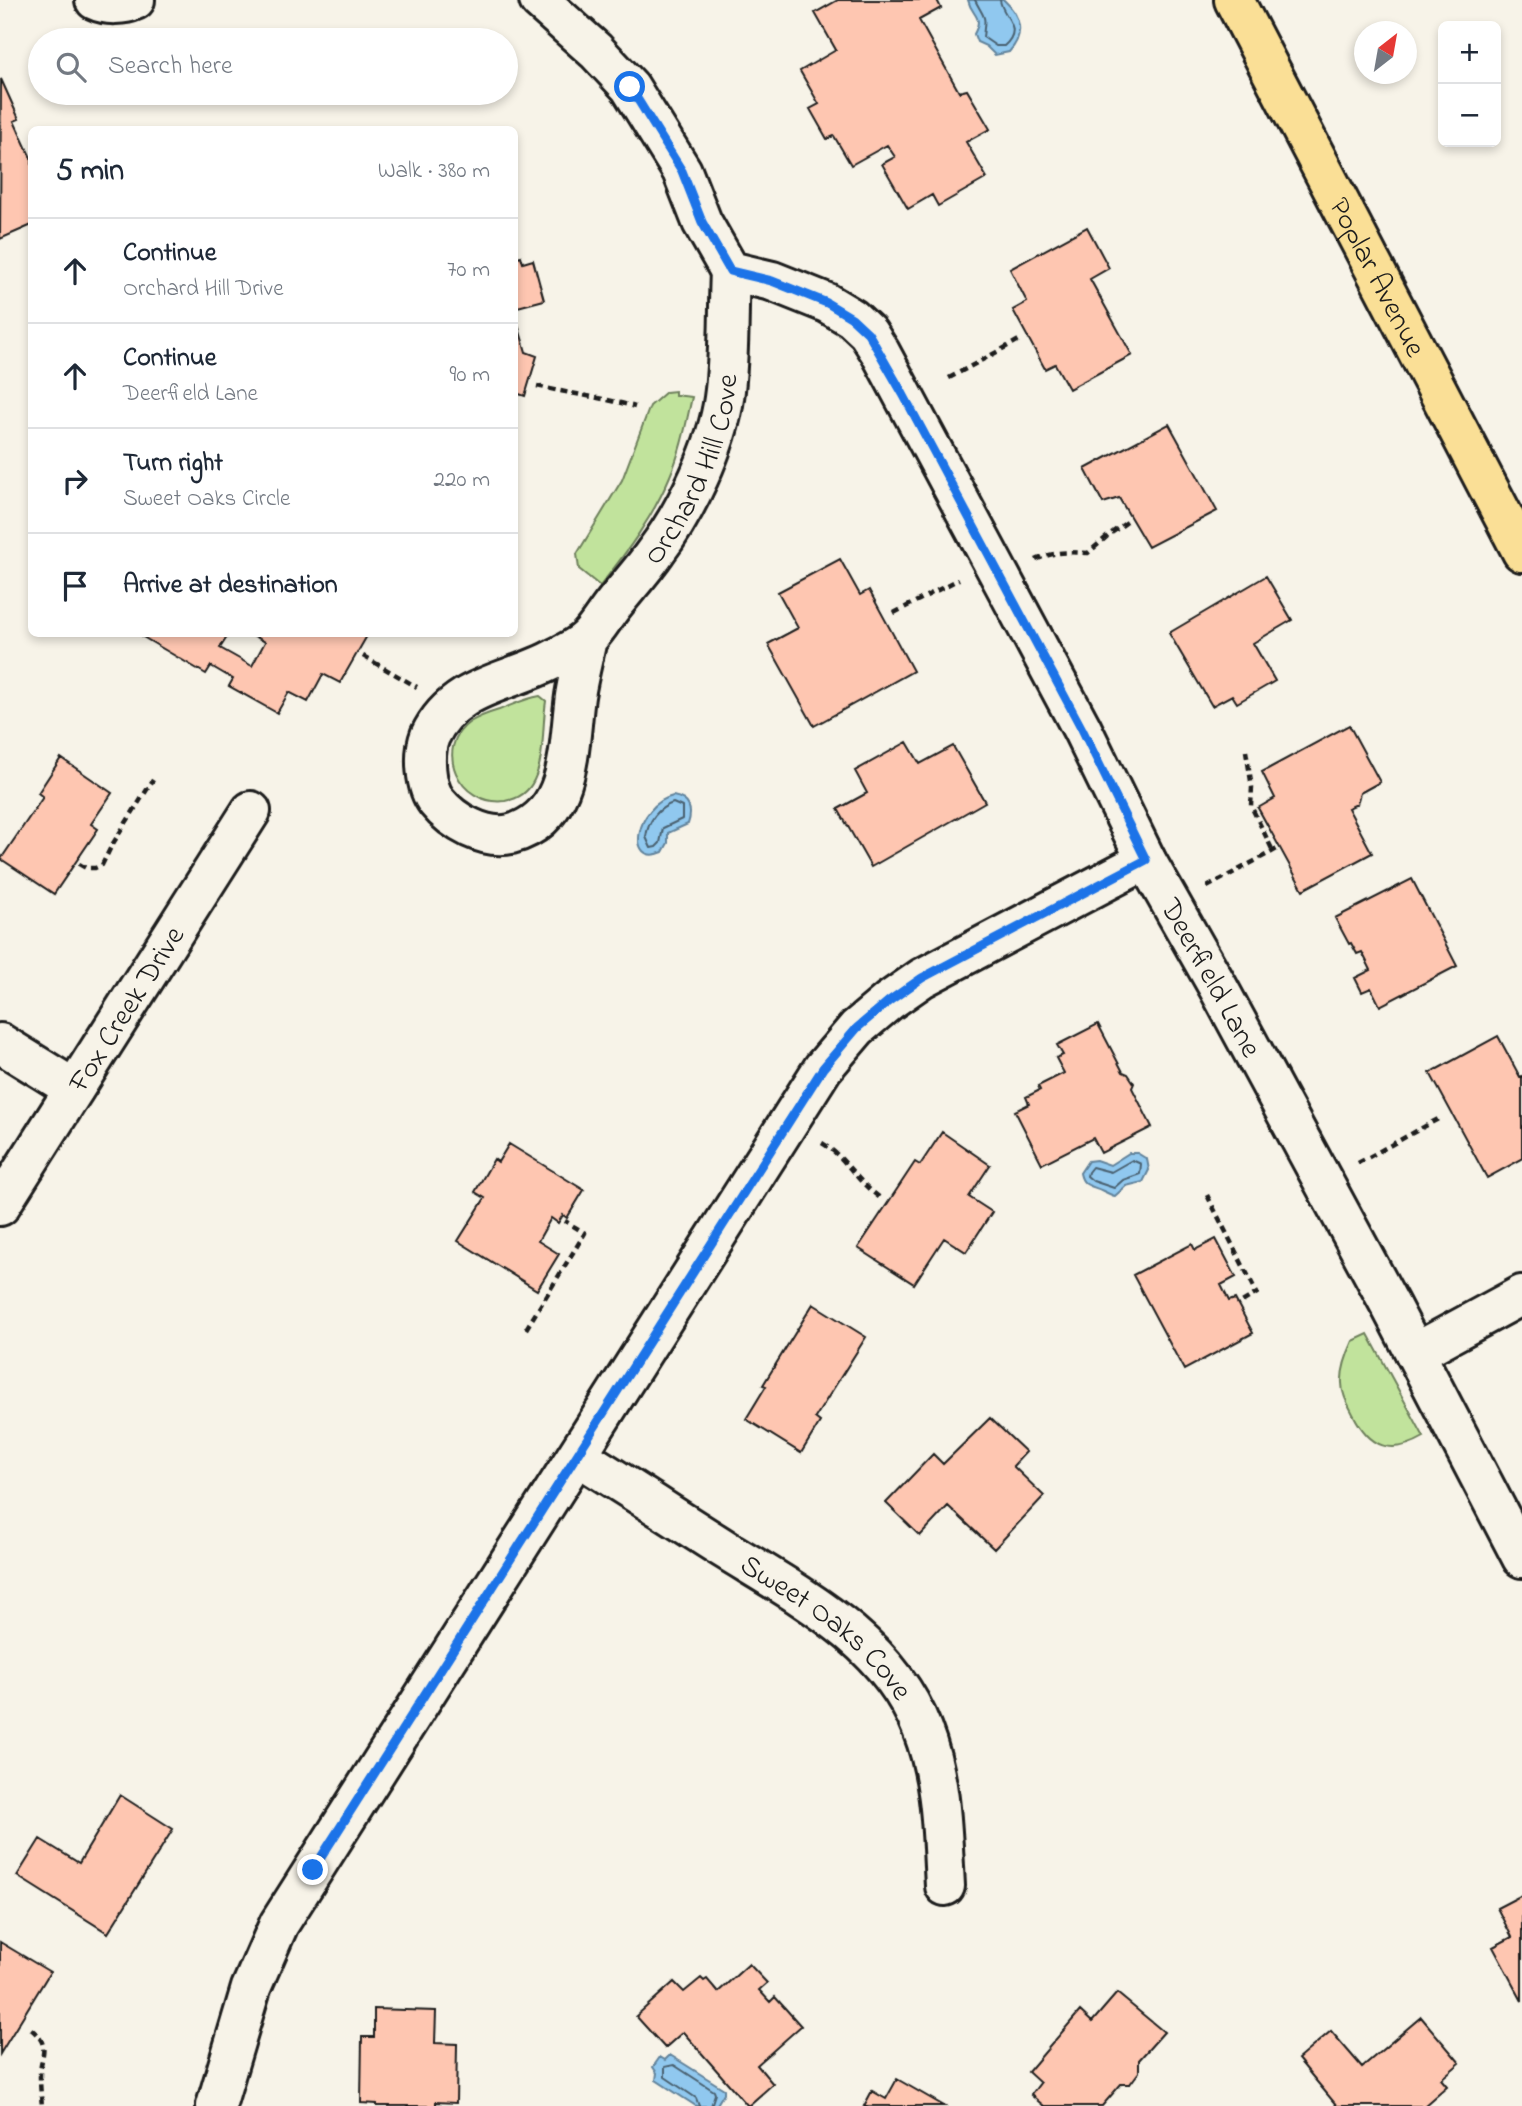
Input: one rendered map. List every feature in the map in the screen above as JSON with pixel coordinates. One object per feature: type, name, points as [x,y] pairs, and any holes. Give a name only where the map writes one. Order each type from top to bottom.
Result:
[{"type":"main road","name":"Poplar Avenue","points":[[1234,0],[1522,552]]},
{"type":"street","points":[[95,0],[100,3],[126,4],[135,0]]},
{"type":"street","points":[[539,0],[596,51],[630,87],[682,171],[702,222],[730,271]]},
{"type":"street","name":"Deerfield Lane","points":[[730,271],[772,281],[827,303],[852,318],[868,333],[1082,729],[1146,860],[1218,987],[1522,1558]]},
{"type":"street","name":"Orchard Hill Cove","points":[[587,639],[575,696],[572,742],[561,788],[551,808],[540,820],[524,830],[504,835],[478,831],[454,818],[435,800],[426,771],[425,753],[430,737],[443,714],[464,696],[555,659],[587,639],[657,550],[708,457],[724,400],[730,271]]},
{"type":"street","name":"Fox Creek Drive","points":[[0,1206],[251,811]]},
{"type":"street","points":[[216,2106],[251,1988],[264,1953],[279,1924],[823,1068],[857,1028],[922,978],[1146,860]]},
{"type":"street","points":[[0,1043],[74,1089]]},
{"type":"street","points":[[1415,1353],[1522,1295]]},
{"type":"street","name":"Sweet Oaks Cove","points":[[578,1456],[853,1633],[896,1678],[921,1727],[934,1763],[940,1795],[944,1886]]},
{"type":"path","points":[[949,379],[1019,340]]},
{"type":"path","points":[[537,386],[571,395],[600,397],[635,407]]},
{"type":"path","points":[[1034,561],[1061,551],[1088,553],[1127,522]]},
{"type":"path","points":[[894,613],[965,575]]},
{"type":"path","points":[[363,656],[423,691]]},
{"type":"path","points":[[1201,890],[1275,850],[1251,806],[1252,787],[1246,751]]},
{"type":"path","points":[[79,864],[86,868],[102,865],[153,780]]},
{"type":"path","points":[[1347,1169],[1440,1118]]},
{"type":"path","points":[[821,1142],[837,1154],[868,1190],[882,1199]]},
{"type":"path","points":[[1207,1195],[1257,1293],[1242,1302]]},
{"type":"path","points":[[526,1329],[586,1233],[565,1221]]},
{"type":"path","points":[[30,2029],[40,2036],[44,2045],[40,2073],[41,2106]]},
{"type":"green space","points":[[675,391],[675,395],[692,397],[674,467],[648,520],[600,586],[579,569],[577,554],[622,480],[650,406],[666,392]]},
{"type":"green space","points":[[540,696],[546,701],[543,742],[538,771],[532,785],[522,795],[505,801],[488,800],[474,795],[456,773],[452,760],[453,746],[459,733],[480,717]]},
{"type":"green space","points":[[1368,1334],[1424,1437],[1412,1443],[1392,1447],[1374,1441],[1360,1426],[1346,1399],[1342,1387],[1343,1367],[1353,1341]]},
{"type":"water","points":[[968,0],[1004,0],[1010,6],[1017,18],[1019,32],[1009,52],[995,55],[977,42],[974,34],[978,19]]},
{"type":"water","points":[[673,796],[686,802],[690,814],[688,824],[668,833],[668,843],[663,852],[651,855],[643,851],[639,844],[643,822],[660,802]]},
{"type":"water","points":[[1129,1153],[1137,1153],[1147,1159],[1149,1170],[1143,1182],[1126,1186],[1115,1196],[1083,1181],[1080,1173],[1088,1161],[1096,1160],[1110,1165]]},
{"type":"water","points":[[670,2055],[724,2089],[716,2106],[696,2106],[656,2080],[657,2073],[653,2067],[660,2057],[665,2060]]},
{"type":"building","points":[[838,0],[937,0],[941,8],[919,20],[959,92],[967,90],[990,129],[966,142],[987,178],[938,206],[932,195],[908,209],[882,164],[895,157],[887,145],[851,165],[834,136],[827,139],[810,109],[819,104],[800,71],[836,50],[815,13]]},
{"type":"building","points":[[1,79],[19,119],[14,121],[28,151],[28,227],[0,239]]},
{"type":"building","points":[[1087,227],[1109,268],[1090,279],[1132,355],[1069,389],[1055,364],[1045,369],[1013,310],[1027,302],[1010,269]]},
{"type":"building","points":[[521,256],[523,263],[533,260],[544,300],[518,307],[518,257]]},
{"type":"building","points":[[518,325],[526,352],[537,356],[525,396],[518,394]]},
{"type":"building","points":[[1169,424],[1217,511],[1148,547],[1119,498],[1103,503],[1085,469]]},
{"type":"building","points":[[840,559],[860,595],[869,590],[913,671],[814,726],[768,644],[798,628],[778,592]]},
{"type":"building","points":[[1266,576],[1292,620],[1253,643],[1275,681],[1237,703],[1232,695],[1212,706],[1169,633]]},
{"type":"building","points":[[143,637],[227,637],[220,648],[252,666],[265,642],[256,637],[366,637],[340,683],[323,674],[308,702],[289,692],[277,713],[229,686],[233,679],[211,666],[206,674]]},
{"type":"building","points":[[1349,725],[1380,782],[1360,793],[1357,804],[1348,808],[1372,853],[1303,890],[1258,808],[1275,798],[1262,772]]},
{"type":"building","points":[[907,742],[920,764],[953,746],[985,802],[871,867],[838,809],[867,793],[855,771]]},
{"type":"building","points":[[61,758],[112,793],[91,824],[98,829],[54,894],[1,859],[43,797],[38,793]]},
{"type":"building","points":[[1412,879],[1457,966],[1380,1006],[1371,988],[1362,992],[1355,978],[1371,970],[1362,952],[1357,954],[1351,943],[1349,944],[1335,918]]},
{"type":"building","points":[[1098,1024],[1123,1072],[1128,1074],[1134,1083],[1132,1088],[1152,1127],[1101,1153],[1093,1138],[1042,1164],[1015,1111],[1029,1104],[1026,1097],[1040,1090],[1038,1086],[1064,1073],[1056,1058],[1063,1055],[1057,1045]]},
{"type":"building","points":[[1498,1036],[1520,1077],[1522,1076],[1522,1159],[1487,1178],[1430,1073]]},
{"type":"building","points":[[942,1132],[990,1165],[969,1197],[992,1212],[966,1252],[944,1238],[914,1284],[858,1248],[915,1162],[920,1165]]},
{"type":"building","points":[[509,1144],[584,1190],[567,1218],[563,1215],[558,1223],[551,1218],[538,1241],[559,1254],[537,1290],[458,1241],[485,1198],[475,1192],[494,1159],[498,1162]]},
{"type":"building","points":[[1216,1239],[1236,1277],[1221,1285],[1229,1301],[1235,1299],[1253,1333],[1184,1370],[1133,1275],[1192,1244],[1195,1250]]},
{"type":"building","points":[[813,1304],[866,1337],[815,1418],[820,1422],[801,1453],[746,1419],[766,1386],[763,1385]]},
{"type":"building","points":[[990,1418],[1026,1452],[1013,1466],[1044,1496],[994,1549],[948,1506],[920,1536],[886,1503],[933,1454],[943,1464]]},
{"type":"building","points":[[120,1795],[173,1829],[108,1933],[17,1876],[40,1839],[79,1863]]},
{"type":"building","points":[[1522,1895],[1522,2001],[1493,1947],[1512,1937],[1497,1908]]},
{"type":"building","points":[[0,1942],[50,1972],[0,2054]]},
{"type":"building","points":[[749,1964],[767,1983],[759,1990],[770,2002],[775,1997],[801,2026],[757,2065],[773,2084],[748,2106],[683,2032],[665,2048],[636,2016],[674,1982],[684,1992],[701,1978],[704,1981],[707,1979],[718,1992]]},
{"type":"building","points":[[1117,1993],[1164,2032],[1139,2060],[1139,2072],[1130,2084],[1121,2084],[1102,2106],[1044,2106],[1031,2095],[1040,2083],[1028,2072],[1080,2011],[1092,2022]]},
{"type":"building","points":[[374,2009],[436,2011],[435,2043],[457,2044],[456,2103],[436,2102],[436,2106],[377,2106],[361,2103],[362,2037],[374,2037]]},
{"type":"building","points":[[1421,2017],[1460,2063],[1441,2079],[1447,2086],[1424,2106],[1337,2106],[1298,2059],[1331,2031],[1362,2067]]},
{"type":"building","points":[[897,2079],[944,2106],[864,2106],[872,2091],[886,2099]]},
{"type":"route","points":[[313,1870],[823,1068],[857,1028],[922,978],[1146,860],[1082,729],[868,333],[852,318],[827,303],[772,281],[730,271],[702,222],[682,171],[630,87]]}]
